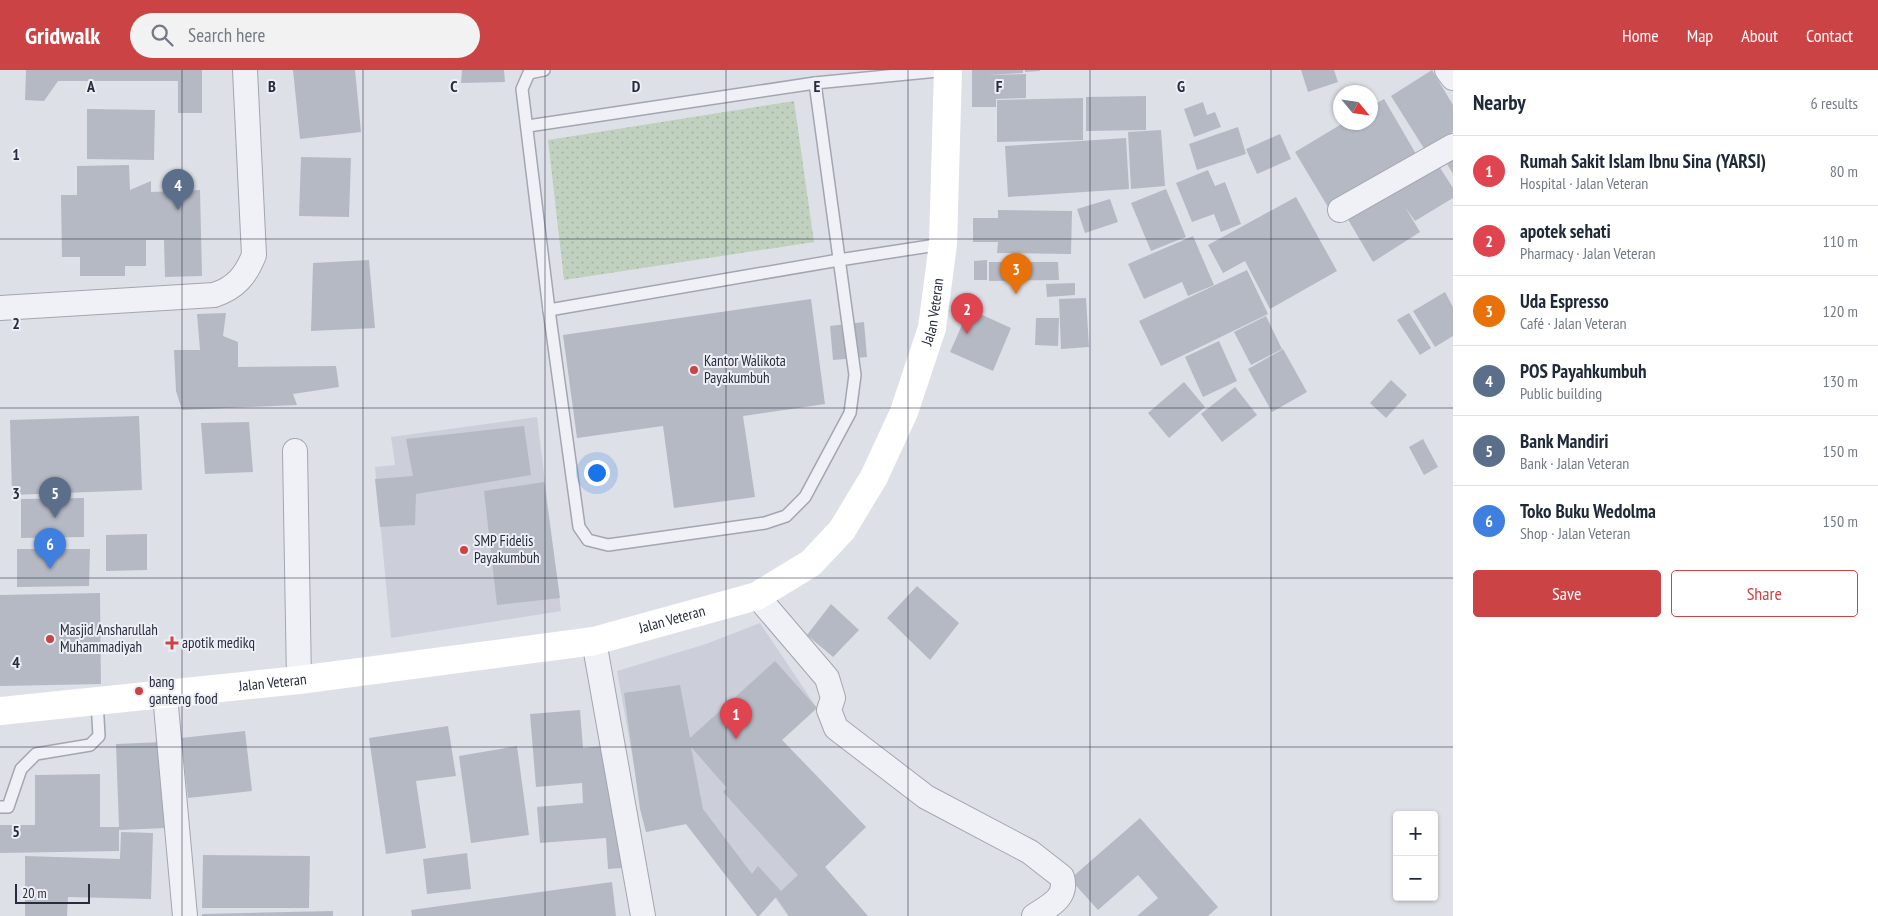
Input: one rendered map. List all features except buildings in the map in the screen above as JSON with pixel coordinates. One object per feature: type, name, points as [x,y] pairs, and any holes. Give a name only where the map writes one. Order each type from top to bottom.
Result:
[{"type":"main road","name":"Jalan Veteran","points":[[0,712],[298,680],[594,641],[757,596],[812,563],[842,530],[874,477],[904,412],[932,328],[943,244],[948,70]]},
{"type":"street","points":[[0,308],[214,295],[236,285],[254,255],[245,70]]},
{"type":"street","points":[[1447,70],[1453,78]]},
{"type":"street","points":[[1340,210],[1453,146]]},
{"type":"street","points":[[295,451],[298,680]]},
{"type":"street","points":[[757,596],[827,678],[833,698],[829,710],[836,728],[926,797],[1030,852],[1062,877],[1063,891],[1059,898],[1034,916]]},
{"type":"street","points":[[594,641],[643,916]]},
{"type":"street","points":[[165,695],[185,916]]},
{"type":"lane","points":[[544,70],[529,73],[522,89],[549,310],[579,527],[588,540],[608,545],[765,524],[786,516],[805,497],[850,413],[855,375],[815,83]]},
{"type":"lane","points":[[528,126],[815,83],[948,70]]},
{"type":"lane","points":[[549,310],[943,244]]},
{"type":"lane","points":[[0,807],[8,807],[20,769],[36,754],[90,745],[99,736],[97,702]]},
{"type":"shaded area","points":[[537,417],[561,611],[391,638],[375,467],[395,465],[391,437]]},
{"type":"shaded area","points":[[760,623],[817,708],[782,740],[866,827],[825,867],[868,916],[788,916],[775,898],[757,916],[686,824],[646,832],[617,671],[706,644]]},
{"type":"green space","points":[[794,101],[814,242],[564,280],[548,140]]},
{"type":"place","name":"POS Payahkumbuh","points":[[178,210]]},
{"type":"place","name":"Uda Espresso","points":[[1016,294]]},
{"type":"place","name":"apotek sehati","points":[[967,334]]},
{"type":"place","name":"Kantor Walikota Payakumbuh","points":[[694,370]]},
{"type":"place","name":"Bank Mandiri","points":[[55,518]]},
{"type":"place","name":"SMP Fidelis Payakumbuh","points":[[464,550]]},
{"type":"place","name":"Toko Buku Wedolma","points":[[50,569]]},
{"type":"place","name":"Masjid Ansharullah Muhammadiyah","points":[[50,639]]},
{"type":"place","name":"apotik medikq","points":[[172,643]]},
{"type":"place","name":"bang ganteng food","points":[[139,691]]},
{"type":"place","name":"Rumah Sakit Islam Ibnu Sina (YARSI)","points":[[736,739]]}]
